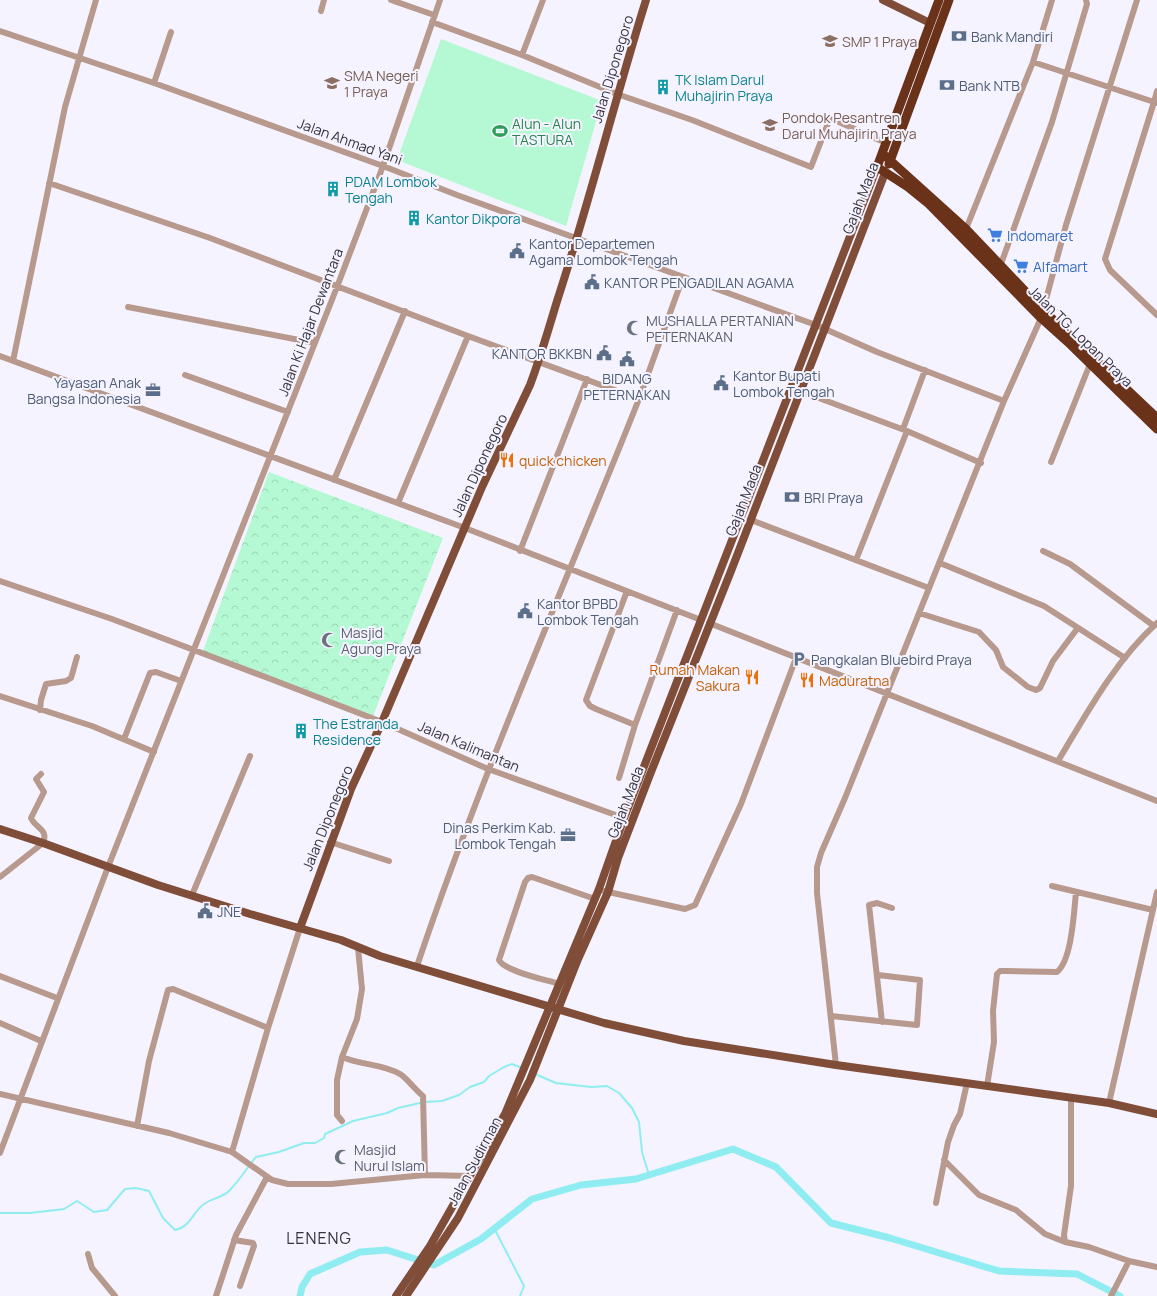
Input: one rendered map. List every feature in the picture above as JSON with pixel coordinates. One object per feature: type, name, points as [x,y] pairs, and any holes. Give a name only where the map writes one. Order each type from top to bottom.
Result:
[{"type":"highway","name":"Gajah Mada","points":[[885,173],[886,143],[939,0]]},
{"type":"highway","name":"Gajah Mada","points":[[877,167],[886,157],[949,0]]},
{"type":"highway","name":"Jalan TG. Lopan Praya","points":[[886,157],[966,229],[1001,264],[1042,314],[1156,415]]},
{"type":"highway","name":"Jalan TG. Lopan Praya","points":[[877,167],[908,187],[929,204],[1157,429]]},
{"type":"main road","name":"Jalan Diponegoro","points":[[300,928],[330,842],[351,789],[382,722],[464,528],[539,361],[578,238],[617,94],[646,0]]},
{"type":"main road","points":[[883,0],[930,23]]},
{"type":"main road","name":"Gajah Mada","points":[[433,1249],[470,1176],[505,1114],[595,899],[624,818],[709,623],[751,520],[772,452],[816,326],[877,167]]},
{"type":"main road","name":"Gajah Mada","points":[[548,1034],[560,1009],[578,959],[608,892],[618,858],[701,620],[772,452],[800,391],[885,173]]},
{"type":"main road","points":[[0,829],[108,867],[250,914],[341,940],[358,948],[550,1005],[604,1023],[684,1041],[836,1065],[1071,1097],[1109,1103],[1157,1114]]},
{"type":"main road","name":"Jalan Sudirman","points":[[433,1249],[476,1185],[530,1080],[548,1034]]},
{"type":"main road","points":[[396,1296],[411,1273],[433,1249]]},
{"type":"main road","points":[[406,1296],[419,1278],[433,1249]]},
{"type":"street","points":[[13,361],[65,107],[96,0]]},
{"type":"street","points":[[321,11],[324,0]]},
{"type":"street","points":[[391,0],[434,15]]},
{"type":"street","name":"Jalan Ki Hajar Dewantara","points":[[0,1153],[57,998],[337,287],[383,166],[440,0]]},
{"type":"street","points":[[522,55],[543,0]]},
{"type":"street","points":[[966,229],[1033,62],[1052,0]]},
{"type":"street","points":[[1001,264],[1068,73],[1088,4],[1086,0]]},
{"type":"street","points":[[836,1065],[817,893],[817,867],[821,853],[834,825],[886,693],[981,463],[1004,401],[1042,314],[1069,217],[1137,1],[1130,0]]},
{"type":"street","points":[[432,22],[522,55],[617,94],[699,123],[810,167],[830,118],[886,143]]},
{"type":"street","name":"Jalan Ahmad Yani","points":[[0,31],[154,83],[383,166],[457,195],[816,326],[1004,401]]},
{"type":"street","points":[[154,83],[171,32]]},
{"type":"street","points":[[1033,62],[1155,102]]},
{"type":"street","points":[[1157,91],[1155,102],[1106,255],[1106,263],[1119,280],[1157,315]]},
{"type":"street","points":[[49,183],[210,238],[337,287],[639,399]]},
{"type":"street","points":[[417,966],[448,874],[488,769],[526,674],[571,569],[639,399],[683,277]]},
{"type":"street","points":[[128,307],[315,343]]},
{"type":"street","points":[[334,480],[405,311]]},
{"type":"street","points":[[398,503],[468,336]]},
{"type":"street","points":[[0,356],[398,503],[701,620]]},
{"type":"street","points":[[1051,462],[1090,364]]},
{"type":"street","points":[[856,560],[905,430],[925,370]]},
{"type":"street","points":[[185,376],[288,412]]},
{"type":"street","points":[[520,551],[587,379]]},
{"type":"street","points":[[800,391],[905,430],[981,463]]},
{"type":"street","points":[[751,520],[929,588]]},
{"type":"street","points":[[1043,551],[1070,564],[1155,625],[1125,658],[1102,689],[1058,761]]},
{"type":"street","points":[[940,563],[1039,604],[1125,658]]},
{"type":"street","name":"Jalan Kalimantan","points":[[0,581],[112,619],[382,722],[488,769],[624,818]]},
{"type":"street","points":[[627,592],[586,700],[590,706],[635,725]]},
{"type":"street","points":[[619,778],[635,725],[677,610]]},
{"type":"street","points":[[919,613],[980,632],[996,650],[1003,667],[1028,687],[1036,690],[1040,688],[1053,661],[1077,629]]},
{"type":"street","points":[[709,623],[1157,801]]},
{"type":"street","points":[[40,710],[41,700],[46,684],[66,681],[71,678],[77,657]]},
{"type":"street","points":[[599,889],[685,909],[695,905],[741,804],[796,658]]},
{"type":"street","points":[[124,739],[150,673],[156,672],[181,681]]},
{"type":"street","points":[[0,696],[40,710],[79,721],[154,752]]},
{"type":"street","points":[[192,895],[250,756]]},
{"type":"street","points":[[0,877],[43,843],[45,837],[43,830],[31,818],[44,792],[36,779],[40,774]]},
{"type":"street","points":[[330,842],[389,861]]},
{"type":"street","points":[[559,984],[521,973],[501,964],[499,960],[525,882],[528,878],[532,877],[595,899]]},
{"type":"street","points":[[1052,886],[1153,910]]},
{"type":"street","points":[[987,1086],[994,1042],[992,1011],[998,973],[1006,971],[1058,972],[1060,970],[1067,956],[1076,892]]},
{"type":"street","points":[[1109,1103],[1157,892]]},
{"type":"street","points":[[882,1022],[878,975],[869,905],[877,903],[892,908]]},
{"type":"street","points":[[232,1152],[268,1028],[300,928]]},
{"type":"street","points":[[342,1121],[338,1115],[338,1074],[342,1057],[357,1019],[362,988],[358,948]]},
{"type":"street","points":[[831,1016],[917,1025],[920,981],[918,979],[878,975]]},
{"type":"street","points":[[0,976],[57,998]]},
{"type":"street","points":[[137,1126],[149,1061],[168,990],[173,989],[268,1028]]},
{"type":"street","points":[[0,1023],[41,1041]]},
{"type":"street","points":[[342,1057],[356,1063],[379,1067],[400,1074],[424,1101],[425,1176]]},
{"type":"street","points":[[936,1203],[944,1160],[953,1127],[960,1114],[967,1083]]},
{"type":"street","points":[[0,1094],[169,1133],[232,1152],[267,1177],[280,1183],[295,1185],[331,1184],[425,1176],[470,1176]]},
{"type":"street","points":[[1065,1242],[1064,1235],[1071,1186],[1071,1097]]},
{"type":"street","points":[[944,1160],[979,1195],[1016,1210],[1042,1231],[1065,1242],[1089,1247],[1129,1261],[1157,1267]]},
{"type":"street","points":[[216,1296],[234,1240],[248,1209],[267,1177]]},
{"type":"street","points":[[234,1240],[254,1245],[240,1286]]},
{"type":"street","points":[[88,1254],[92,1268],[115,1296]]},
{"type":"street","points":[[1111,1296],[1129,1261]]},
{"type":"green space","name":"Alun - Alun TASTURA","points":[[441,39],[602,101],[566,226],[397,160]]},
{"type":"green space","points":[[269,472],[443,538],[373,716],[203,651]]},
{"type":"waterway","points":[[0,1213],[30,1213],[64,1209],[77,1201],[94,1212],[107,1210],[125,1189],[136,1188],[149,1191],[163,1218],[175,1230],[188,1223],[204,1204],[229,1191],[256,1157],[279,1152],[304,1143],[315,1143],[324,1138],[325,1134],[353,1121],[387,1113],[398,1108],[424,1102],[442,1101],[459,1095],[470,1087],[484,1082],[489,1076],[504,1067],[512,1064],[522,1068]]},
{"type":"waterway","points":[[535,1074],[556,1083],[591,1087],[607,1086],[619,1093],[632,1108],[639,1122],[642,1152],[649,1175]]},
{"type":"waterway","points":[[300,1296],[302,1287],[310,1274],[360,1252],[387,1250],[434,1265],[481,1239],[532,1199],[581,1185],[636,1179],[733,1149],[776,1167],[831,1223],[890,1238],[999,1271],[1077,1274],[1120,1296]]},
{"type":"waterway","points":[[494,1228],[524,1286],[520,1296]]},
{"type":"place","name":"Bank Mandiri","points":[[959,36]]},
{"type":"place","name":"SMP 1 Praya","points":[[830,41]]},
{"type":"place","name":"SMA Negeri 1 Praya","points":[[332,83]]},
{"type":"place","name":"Bank NTB","points":[[947,85]]},
{"type":"place","name":"TK Islam Darul Muhajirin Praya","points":[[663,87]]},
{"type":"place","name":"Pondok Pesantren Darul Muhajirin Praya","points":[[770,125]]},
{"type":"place","name":"Alun - Alun TASTURA","points":[[500,131]]},
{"type":"place","name":"PDAM Lombok Tengah","points":[[333,189]]},
{"type":"place","name":"Kantor Dikpora","points":[[414,218]]},
{"type":"place","name":"Indomaret","points":[[995,235]]},
{"type":"place","name":"Kantor Departemen Agama Lombok Tengah","points":[[517,251]]},
{"type":"place","name":"Alfamart","points":[[1021,266]]},
{"type":"place","name":"KANTOR PENGADILAN AGAMA","points":[[592,282]]},
{"type":"place","name":"MUSHALLA PERTANIAN PETERNAKAN","points":[[634,328]]},
{"type":"place","name":"KANTOR BKKBN","points":[[604,353]]},
{"type":"place","name":"BIDANG PETERNAKAN","points":[[627,359]]},
{"type":"place","name":"Kantor Bupati Lombok Tengah","points":[[721,383]]},
{"type":"place","name":"Yayasan Anak Bangsa Indonesia","points":[[153,390]]},
{"type":"place","name":"quick chicken","points":[[507,460]]},
{"type":"place","name":"BRI Praya","points":[[792,497]]},
{"type":"place","name":"Kantor BPBD Lombok Tengah","points":[[525,611]]},
{"type":"place","name":"Masjid Agung Praya","points":[[329,640]]},
{"type":"place","name":"Pangkalan Bluebird Praya","points":[[799,659]]},
{"type":"place","name":"Rumah Makan Sakura","points":[[752,677]]},
{"type":"place","name":"Maduratna","points":[[807,680]]},
{"type":"place","name":"The Estranda Residence","points":[[301,731]]},
{"type":"place","name":"Dinas Perkim Kab. Lombok Tengah","points":[[568,835]]},
{"type":"place","name":"JNE","points":[[205,911]]},
{"type":"place","name":"Masjid Nurul Islam","points":[[342,1157]]},
{"type":"district","name":"LENENG","points":[[319,1238]]}]
